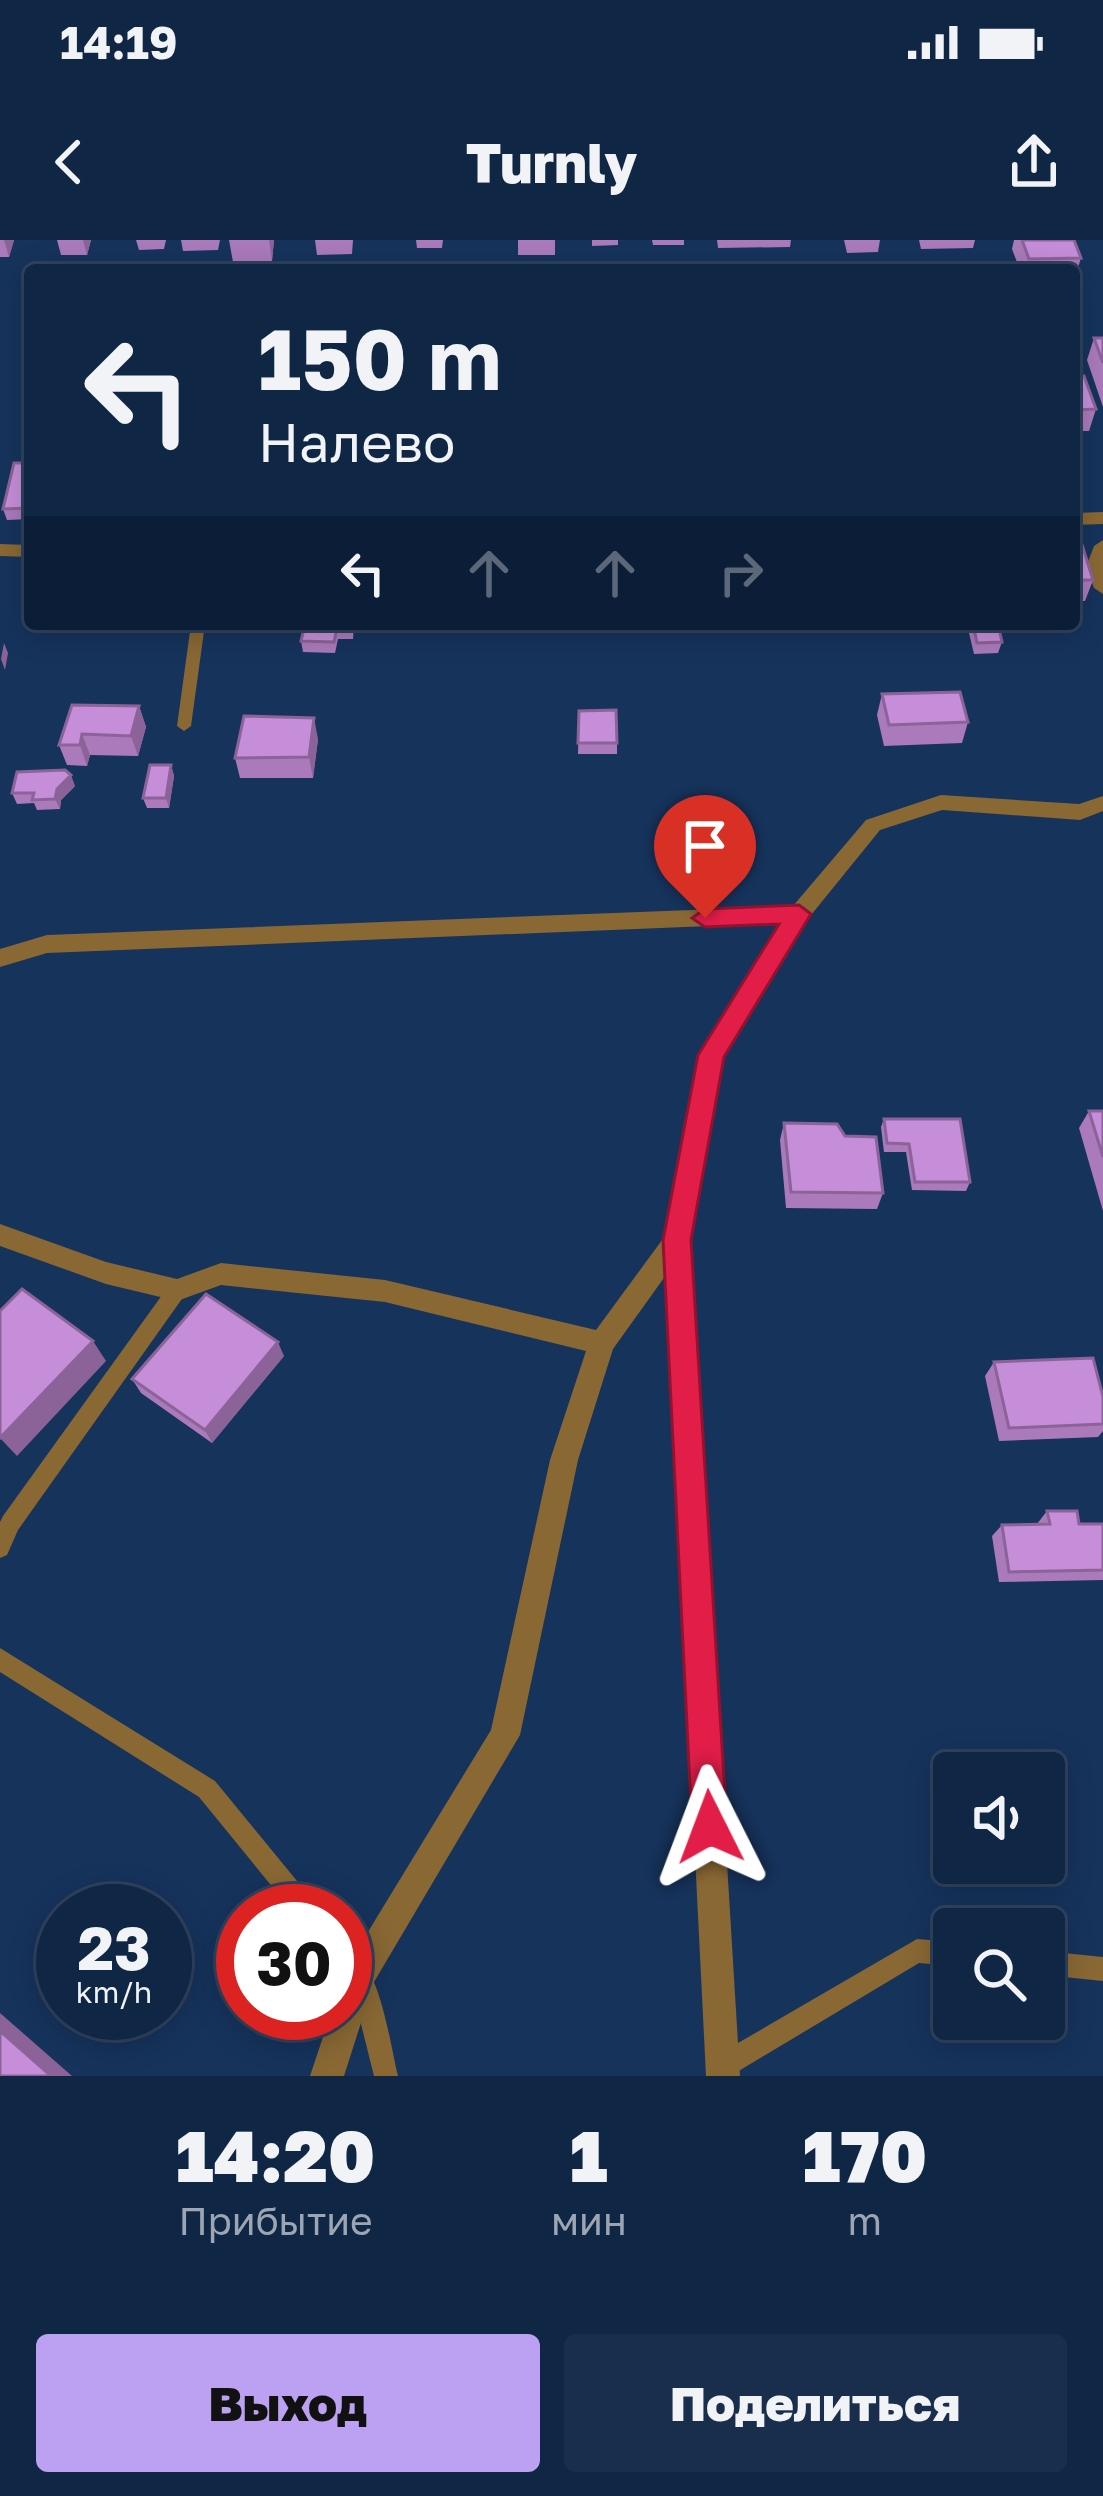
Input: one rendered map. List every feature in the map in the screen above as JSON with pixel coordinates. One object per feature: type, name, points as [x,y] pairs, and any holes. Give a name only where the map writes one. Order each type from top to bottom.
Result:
[{"type":"street","points":[[1103,546],[1095,567],[1103,588]]},
{"type":"street","points":[[723,2071],[677,1240],[711,1055],[799,914],[873,825],[941,802],[1080,812],[1103,803]]},
{"type":"street","points":[[0,958],[47,944],[799,914]]},
{"type":"street","points":[[0,1235],[106,1273],[177,1290],[221,1274],[385,1291],[602,1343]]},
{"type":"street","points":[[372,1935],[505,1735],[564,1460],[602,1343],[677,1240]]},
{"type":"street","points":[[327,2076],[335,2040]]},
{"type":"lane","points":[[184,726],[197,630]]},
{"type":"lane","points":[[0,1548],[10,1523],[177,1290]]},
{"type":"lane","points":[[0,1659],[207,1789],[286,1884]]},
{"type":"lane","points":[[723,2071],[917,1951],[933,1952]]},
{"type":"lane","points":[[1065,1965],[1103,1969]]},
{"type":"lane","points":[[372,2030],[386,2076]]},
{"type":"building","points":[[1022,240],[1074,240],[1081,258],[1029,259]]},
{"type":"building","points":[[1094,338],[1103,338],[1103,363]]},
{"type":"building","points":[[1080,376],[1084,376],[1096,409],[1080,410]]},
{"type":"building","points":[[14,463],[24,463],[24,508],[3,509]]},
{"type":"building","points":[[1080,538],[1093,580],[1080,580]]},
{"type":"building","points":[[304,630],[337,630],[334,642],[301,641]]},
{"type":"building","points":[[974,630],[999,630],[1002,642],[977,643]]},
{"type":"building","points":[[960,692],[968,722],[889,725],[882,694]]},
{"type":"building","points":[[72,705],[139,706],[131,736],[82,734],[80,745],[59,745]]},
{"type":"building","points":[[616,710],[617,743],[578,743],[579,711]]},
{"type":"building","points":[[244,716],[314,718],[309,757],[235,758]]},
{"type":"building","points":[[150,765],[171,765],[166,798],[143,798]]},
{"type":"building","points":[[65,770],[71,775],[57,789],[55,799],[32,800],[34,793],[12,793],[17,772]]},
{"type":"building","points":[[1089,1111],[1103,1111],[1103,1157]]},
{"type":"building","points":[[884,1119],[960,1119],[970,1182],[915,1182],[909,1144],[887,1143]]},
{"type":"building","points":[[784,1123],[837,1124],[845,1136],[876,1137],[883,1193],[791,1192]]},
{"type":"building","points":[[22,1289],[93,1341],[0,1438],[0,1311]]},
{"type":"building","points":[[206,1294],[278,1342],[205,1430],[132,1379]]},
{"type":"building","points":[[1093,1358],[1103,1397],[1103,1424],[1009,1428],[994,1362]]},
{"type":"building","points":[[1047,1511],[1077,1511],[1079,1524],[1103,1524],[1103,1570],[1009,1572],[1002,1525],[1050,1524]]},
{"type":"building","points":[[0,2031],[51,2076],[0,2076]]},
{"type":"route","points":[[705,918],[799,914],[711,1055],[677,1240],[710,1827]]}]
